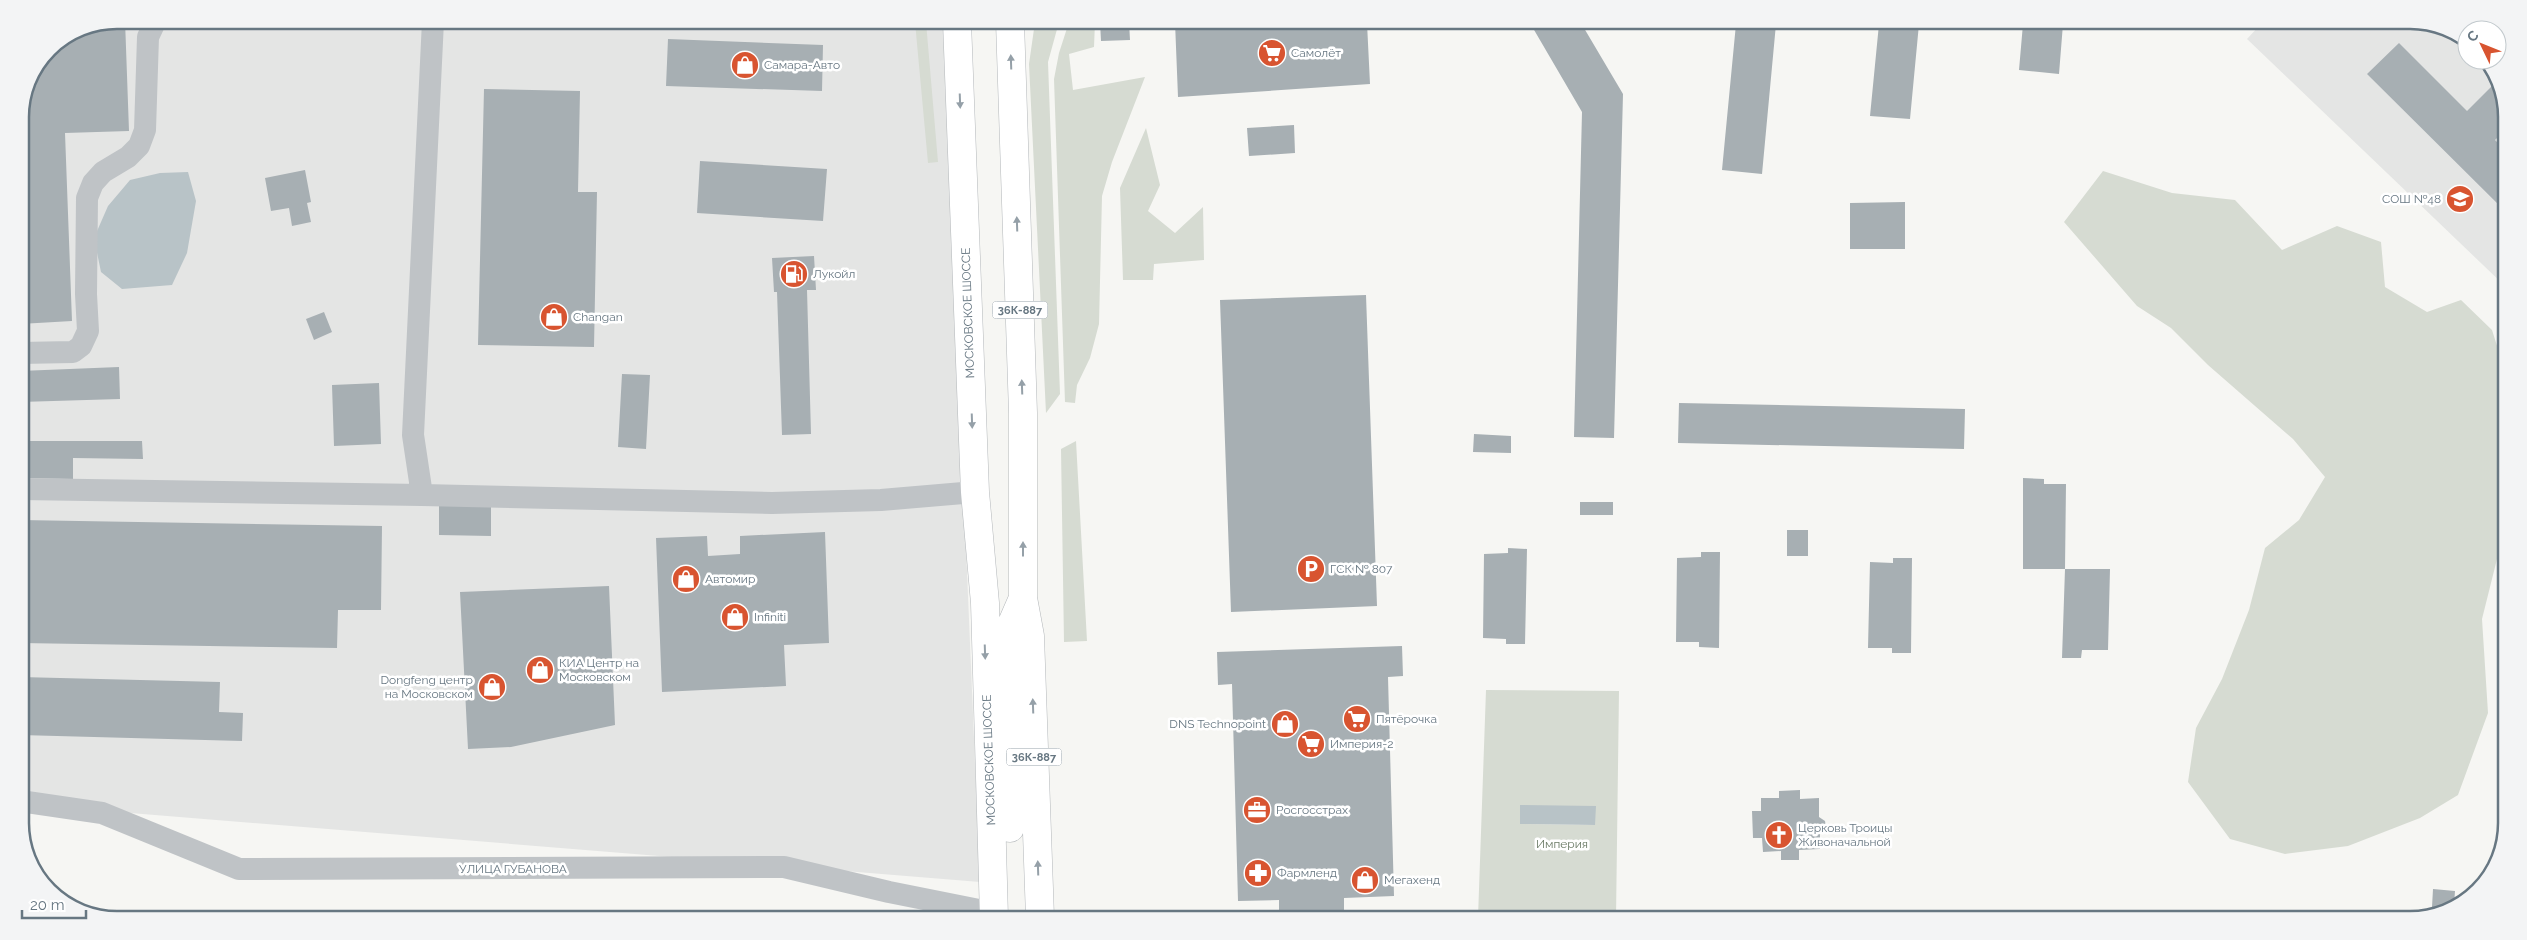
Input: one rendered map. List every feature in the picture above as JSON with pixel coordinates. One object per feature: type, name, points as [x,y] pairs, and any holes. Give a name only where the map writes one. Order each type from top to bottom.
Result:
[{"type":"main road","name":"МОСКОВСКОЕ ШОССЕ","points":[[957,29],[975,492],[984,603],[1003,911]]},
{"type":"main road","name":"МОСКОВСКОЕ ШОССЕ","points":[[1010,29],[1023,413],[1023,598],[1030,636],[1040,911]]},
{"type":"main road","name":"МОСКОВСКОЕ ШОССЕ","points":[[1003,911],[1006,637],[1023,598]]},
{"type":"main road","name":"МОСКОВСКОЕ ШОССЕ","points":[[984,603],[1006,637]]},
{"type":"street","points":[[29,353],[72,352],[81,346],[88,331],[86,294],[87,198],[93,184],[103,172],[128,157],[139,146],[145,130],[148,37],[152,29]]},
{"type":"street","points":[[422,495],[413,435],[433,29]]},
{"type":"street","points":[[29,489],[772,503],[881,500],[975,492]]},
{"type":"street","name":"УЛИЦА ГУБАНОВА","points":[[29,802],[102,813],[239,869],[784,866],[889,892],[979,911]]},
{"type":"shaded area","points":[[111,29],[944,29],[980,882],[29,805],[29,117],[30,100],[35,83],[51,59],[68,44],[83,35]]},
{"type":"shaded area","name":"СОШ №48","points":[[2256,29],[2422,30],[2438,33],[2457,43],[2457,70],[2484,70],[2494,89],[2498,111],[2498,279],[2247,39]]},
{"type":"shaded area","points":[[188,172],[196,201],[187,253],[172,285],[122,289],[101,272],[94,238],[108,206],[130,180],[160,173]]},
{"type":"shaded area","points":[[1520,805],[1596,806],[1595,825],[1520,824]]},
{"type":"green space","points":[[916,29],[927,29],[938,162],[928,163]]},
{"type":"green space","points":[[1034,29],[1057,29],[1048,62],[1060,394],[1046,413],[1029,64]]},
{"type":"green space","points":[[1067,29],[1095,29],[1094,47],[1069,54],[1073,90],[1145,77],[1112,162],[1102,196],[1099,324],[1090,358],[1077,385],[1075,403],[1065,402],[1054,79],[1059,53]]},
{"type":"green space","points":[[1146,128],[1160,185],[1148,211],[1175,233],[1203,207],[1204,260],[1154,264],[1153,280],[1123,280],[1120,188]]},
{"type":"green space","points":[[2103,171],[2172,193],[2235,200],[2282,250],[2337,226],[2381,242],[2385,287],[2427,312],[2461,300],[2492,330],[2498,349],[2498,555],[2482,619],[2488,713],[2458,795],[2420,818],[2348,846],[2285,854],[2230,839],[2188,782],[2196,728],[2222,679],[2249,610],[2265,548],[2299,520],[2325,477],[2293,439],[2208,365],[2171,328],[2137,306],[2064,222]]},
{"type":"green space","points":[[1076,441],[1087,641],[1064,642],[1061,449]]},
{"type":"green space","name":"Империя","points":[[1486,690],[1619,691],[1616,911],[1478,911]],"holes":[[[1595,806],[1595,825],[1520,824]]]},
{"type":"building","points":[[125,29],[129,131],[65,133],[72,321],[29,323],[30,100],[35,83],[44,68],[68,44],[83,35],[100,30]]},
{"type":"building","points":[[1100,29],[1129,29],[1130,40],[1101,41]]},
{"type":"building","name":"Самолёт","points":[[1175,29],[1367,29],[1370,84],[1178,97]]},
{"type":"building","points":[[1534,29],[1585,29],[1623,94],[1614,438],[1574,437],[1582,112]]},
{"type":"building","points":[[1736,29],[1776,29],[1762,174],[1722,170]]},
{"type":"building","points":[[1879,29],[1919,29],[1910,119],[1870,116]]},
{"type":"building","points":[[2023,29],[2063,29],[2059,74],[2019,70]]},
{"type":"building","name":"Самара-Авто","points":[[668,39],[823,45],[822,91],[666,86]]},
{"type":"building","points":[[2399,43],[2467,111],[2492,86],[2498,111],[2498,137],[2495,140],[2498,143],[2498,204],[2367,74]]},
{"type":"building","points":[[484,89],[580,91],[578,192],[597,192],[594,347],[478,345]]},
{"type":"building","points":[[1294,125],[1295,153],[1249,156],[1247,128]]},
{"type":"building","points":[[700,161],[827,169],[823,221],[697,213]]},
{"type":"building","points":[[305,170],[311,202],[307,203],[311,222],[292,226],[289,208],[271,211],[265,178]]},
{"type":"building","points":[[1905,202],[1905,249],[1850,249],[1850,203]]},
{"type":"building","points":[[814,256],[816,290],[807,290],[811,434],[782,435],[777,292],[774,292],[772,258]]},
{"type":"building","points":[[1366,295],[1377,606],[1231,612],[1220,300]]},
{"type":"building","points":[[324,312],[332,332],[314,340],[306,319]]},
{"type":"building","points":[[119,367],[120,399],[29,402],[29,371]]},
{"type":"building","points":[[622,374],[650,375],[646,449],[618,447]]},
{"type":"building","points":[[379,383],[381,444],[334,446],[332,385]]},
{"type":"building","points":[[1679,403],[1965,409],[1964,449],[1678,443]]},
{"type":"building","points":[[1474,434],[1511,436],[1511,453],[1473,452]]},
{"type":"building","points":[[29,441],[142,441],[143,459],[73,458],[73,479],[29,478]]},
{"type":"building","points":[[2023,478],[2044,479],[2044,484],[2066,484],[2065,569],[2023,569]]},
{"type":"building","points":[[1580,502],[1613,502],[1613,515],[1580,515]]},
{"type":"building","points":[[439,503],[491,504],[491,536],[439,535]]},
{"type":"building","points":[[29,520],[382,526],[381,610],[338,610],[337,648],[29,643]]},
{"type":"building","points":[[1787,530],[1808,530],[1808,556],[1787,556]]},
{"type":"building","points":[[825,532],[829,643],[784,645],[786,686],[662,692],[656,538],[707,536],[708,556],[740,554],[740,536]]},
{"type":"building","points":[[1508,548],[1527,549],[1525,644],[1506,644],[1506,639],[1483,638],[1484,554],[1508,553]]},
{"type":"building","points":[[1701,552],[1720,552],[1719,648],[1699,647],[1699,642],[1676,642],[1677,558],[1701,557]]},
{"type":"building","points":[[1893,558],[1912,558],[1911,653],[1892,653],[1892,648],[1868,648],[1870,562],[1893,563]]},
{"type":"building","points":[[2065,569],[2110,569],[2108,650],[2082,650],[2081,658],[2062,658]]},
{"type":"building","points":[[609,586],[615,725],[511,747],[468,749],[460,592]]},
{"type":"building","name":"Империя-2","points":[[1402,646],[1403,676],[1388,677],[1394,896],[1344,898],[1344,911],[1279,911],[1279,900],[1238,901],[1232,684],[1218,685],[1217,652]]},
{"type":"building","points":[[29,677],[220,682],[219,712],[243,713],[242,741],[29,735]]},
{"type":"building","points":[[1800,790],[1800,799],[1819,798],[1819,817],[1825,821],[1826,827],[1820,834],[1820,849],[1799,850],[1799,860],[1781,860],[1781,851],[1763,852],[1762,838],[1753,838],[1752,811],[1761,811],[1761,798],[1779,798],[1779,791]]},
{"type":"building","points":[[2433,889],[2455,891],[2454,899],[2438,907],[2432,907]]},
{"type":"building","points":[[340,910],[396,911],[340,911]]},
{"type":"place","name":"Самолёт","points":[[1272,53]]},
{"type":"place","name":"Самара-Авто","points":[[745,65]]},
{"type":"place","name":"СОШ №48","points":[[2460,199]]},
{"type":"place","name":"Лукойл","points":[[794,274]]},
{"type":"place","name":"Changan","points":[[554,317]]},
{"type":"place","name":"ГСК № 807","points":[[1311,569]]},
{"type":"place","name":"Автомир","points":[[686,579]]},
{"type":"place","name":"Infiniti","points":[[735,617]]},
{"type":"place","name":"КИА Центр на Московском","points":[[540,670]]},
{"type":"place","name":"Dongfeng центр на Московском","points":[[492,687]]},
{"type":"place","name":"Пятёрочка","points":[[1357,719]]},
{"type":"place","name":"DNS Technopoint","points":[[1285,724]]},
{"type":"place","name":"Империя-2","points":[[1311,744]]},
{"type":"place","name":"Росгосстрах","points":[[1257,810]]},
{"type":"place","name":"Церковь Троицы Живоначальной","points":[[1779,835]]},
{"type":"place","name":"Фармленд","points":[[1258,873]]},
{"type":"place","name":"Мегахенд","points":[[1365,880]]}]
